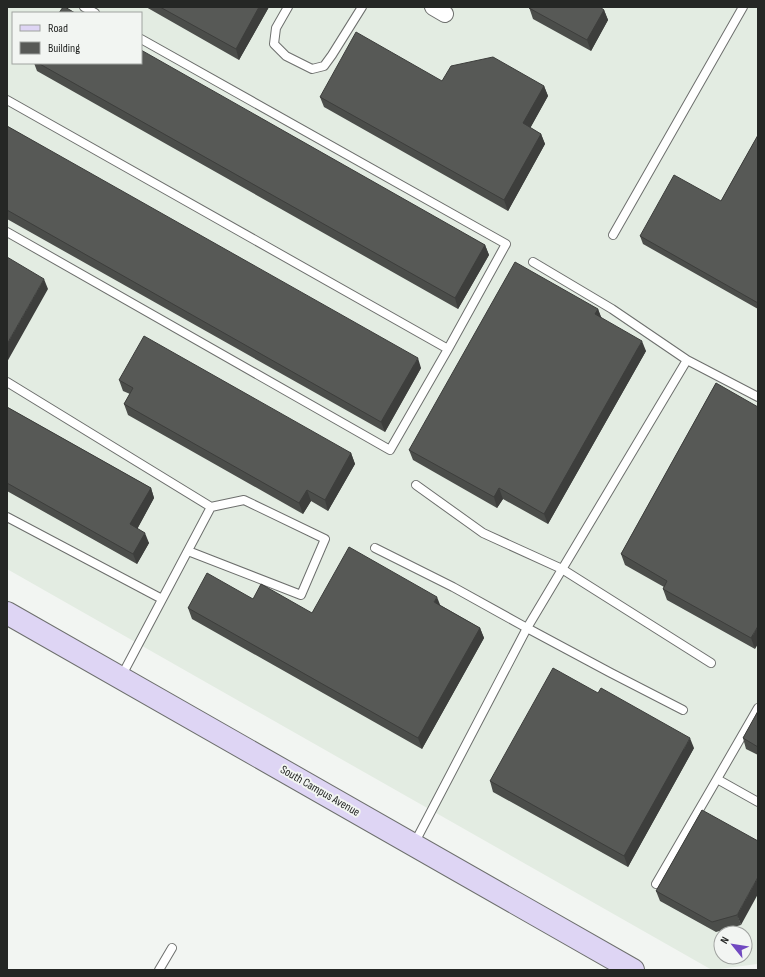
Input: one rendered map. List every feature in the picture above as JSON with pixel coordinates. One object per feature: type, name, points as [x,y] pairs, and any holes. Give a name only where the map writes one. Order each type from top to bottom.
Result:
[{"type":"street","name":"South Campus Avenue","points":[[7,613],[633,970]]},
{"type":"lane","points":[[84,7],[93,12]]},
{"type":"lane","points":[[288,7],[276,28],[274,44],[286,56],[312,69],[324,66],[362,7]]},
{"type":"lane","points":[[613,236],[743,7]]},
{"type":"lane","points":[[7,232],[390,450],[506,244],[142,40]]},
{"type":"lane","points":[[7,100],[448,349]]},
{"type":"lane","points":[[533,262],[612,309],[687,360],[758,397]]},
{"type":"lane","points":[[414,845],[527,628],[687,360]]},
{"type":"lane","points":[[7,382],[211,507],[244,500],[325,539],[301,595],[188,551]]},
{"type":"lane","points":[[416,485],[483,533],[562,569],[711,663]]},
{"type":"lane","points":[[120,678],[211,507]]},
{"type":"lane","points":[[7,517],[162,599]]},
{"type":"lane","points":[[375,548],[453,587],[611,673],[683,710]]},
{"type":"lane","points":[[656,884],[758,708]]},
{"type":"lane","points":[[717,779],[758,802]]},
{"type":"lane","points":[[159,970],[172,948]]},
{"type":"shaded area","points":[[7,7],[758,7],[757,964],[753,965],[753,925],[713,925],[713,965],[750,965],[712,970],[7,569]]},
{"type":"building","points":[[63,7],[65,7],[73,12],[60,12]]},
{"type":"building","points":[[160,7],[259,7],[236,49]]},
{"type":"building","points":[[529,7],[600,7],[604,10],[587,40]]},
{"type":"building","points":[[356,32],[442,81],[451,66],[493,57],[544,86],[523,123],[541,134],[504,200],[320,97]]},
{"type":"building","points":[[142,51],[485,245],[455,298],[40,64],[142,64]]},
{"type":"building","points":[[7,126],[418,358],[381,422],[7,210]]},
{"type":"building","points":[[758,135],[758,303],[640,236],[674,175],[721,201]]},
{"type":"building","points":[[7,257],[44,279],[7,344]]},
{"type":"building","points":[[515,262],[598,309],[595,314],[642,341],[544,514],[499,488],[494,497],[409,450]]},
{"type":"building","points":[[144,336],[351,453],[325,500],[307,490],[299,503],[124,404],[133,388],[119,380]]},
{"type":"building","points":[[716,383],[758,407],[758,626],[751,638],[663,589],[667,581],[621,554]]},
{"type":"building","points":[[7,407],[151,488],[130,524],[145,533],[133,554],[7,483]]},
{"type":"building","points":[[349,547],[437,597],[434,602],[480,628],[418,738],[188,608],[207,573],[253,599],[261,584],[312,613]]},
{"type":"building","points":[[553,668],[598,693],[601,688],[690,738],[624,856],[490,781]]},
{"type":"building","points":[[758,711],[758,747],[743,738]]},
{"type":"building","points":[[702,810],[758,841],[758,877],[737,915],[712,922],[656,891]]}]
